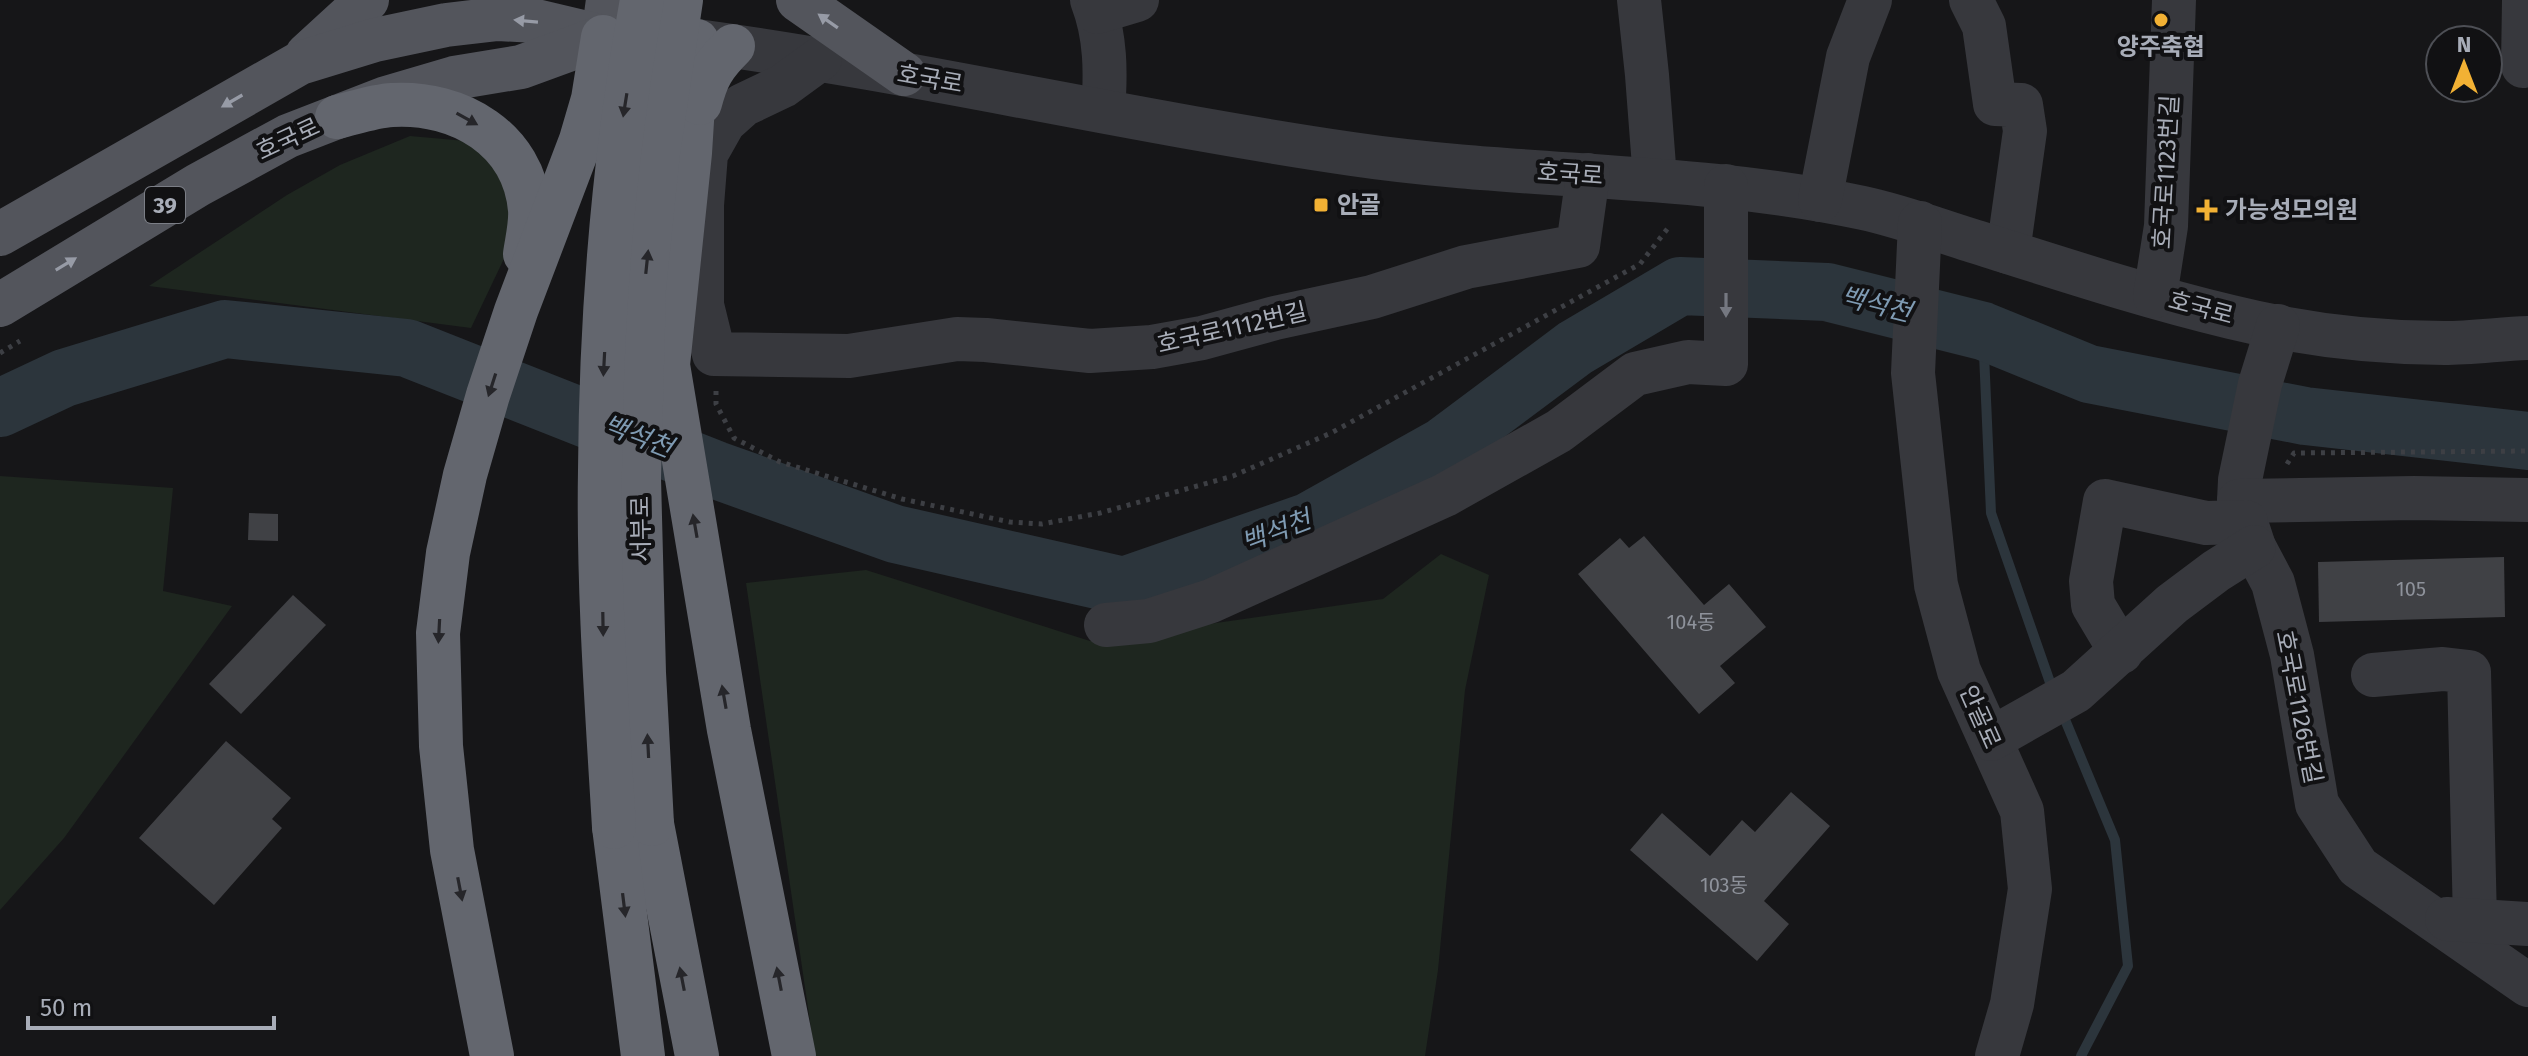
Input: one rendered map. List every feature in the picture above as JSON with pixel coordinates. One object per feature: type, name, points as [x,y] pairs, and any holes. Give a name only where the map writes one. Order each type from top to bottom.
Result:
[{"type":"highway","name":"서부로","points":[[642,0],[619,143],[607,293],[600,470],[604,669],[633,826],[697,1056]]},
{"type":"highway","name":"서부로","points":[[643,1056],[633,826],[644,673],[639,478],[644,289],[658,153],[681,0]]},
{"type":"highway","points":[[492,1056],[452,850],[441,746],[438,633],[448,553],[477,435],[516,311],[581,140],[593,99],[605,18]]},
{"type":"highway","points":[[711,29],[713,66],[705,83],[690,153],[668,365],[729,730],[794,1056]]},
{"type":"highway","points":[[337,117],[390,105],[425,106],[455,112],[476,123],[494,138],[521,173],[531,214],[516,311]]},
{"type":"main road","name":"39","points":[[300,63],[367,0]]},
{"type":"main road","points":[[798,0],[904,74]]},
{"type":"main road","name":"호국로","points":[[13,321],[198,185],[288,136],[386,98],[454,78],[521,67],[605,18]]},
{"type":"main road","name":"호국로","points":[[0,234],[300,63],[375,40],[446,25],[498,19],[605,18],[711,29]]},
{"type":"street","points":[[1639,0],[1655,179]]},
{"type":"street","points":[[1820,200],[1848,57],[1870,0]]},
{"type":"street","points":[[1971,0],[1984,26],[1995,104],[2021,105],[2025,131],[2008,252]]},
{"type":"street","name":"호국로1123번길","points":[[2155,296],[2166,226],[2174,0]]},
{"type":"street","points":[[2523,66],[2524,0]]},
{"type":"street","points":[[1103,111],[1104,38],[1109,4]]},
{"type":"street","name":"호국로","points":[[711,29],[820,59],[1231,136],[1449,166],[1655,179],[1820,200],[1920,244],[2008,252],[2235,318],[2278,326],[2405,342],[2449,343],[2528,338]]},
{"type":"street","points":[[714,354],[702,305],[702,205],[706,154],[724,122],[743,105],[783,86],[820,59]]},
{"type":"street","name":"호국로1112번길","points":[[714,354],[849,356],[957,339],[1090,351],[1152,347],[1202,338],[1372,297],[1466,267],[1578,246],[1588,175]]},
{"type":"street","points":[[1106,625],[1149,621],[1211,601],[1432,501],[1559,431],[1635,374],[1688,362],[1726,364],[1726,186]]},
{"type":"street","name":"안골로","points":[[1920,244],[1913,373],[1936,585],[1959,671],[2022,811],[2030,889],[2012,1004],[1997,1056]]},
{"type":"street","points":[[1991,739],[2076,691],[2172,604],[2216,571],[2245,512],[2260,384],[2278,326]]},
{"type":"street","points":[[2121,652],[2093,605],[2091,581],[2105,501],[2206,523],[2245,512],[2400,498],[2528,500]]},
{"type":"street","name":"호국로1126번길","points":[[2245,512],[2273,583],[2292,655],[2317,804],[2358,867],[2528,985]]},
{"type":"street","points":[[2373,675],[2443,669],[2469,672],[2475,920]]},
{"type":"street","points":[[2431,918],[2528,924]]},
{"type":"path","points":[[714,354],[716,404],[734,438],[780,462],[902,499],[1010,522],[1042,524],[1100,513],[1233,476],[1331,433],[1640,264],[1668,228]]},
{"type":"path","points":[[0,353],[13,321]]},
{"type":"shaded area","points":[[410,136],[477,142],[521,177],[520,225],[471,328],[149,286],[287,195],[340,165]]},
{"type":"shaded area","points":[[0,476],[173,488],[163,591],[232,606],[64,838],[0,910]]},
{"type":"shaded area","points":[[1441,554],[1489,575],[1465,690],[1438,970],[1425,1056],[815,1056],[746,583],[866,570],[1090,641],[1383,599]]},
{"type":"building","points":[[249,513],[278,514],[278,541],[248,540]]},
{"type":"building","points":[[1644,536],[1704,605],[1729,584],[1766,627],[1720,666],[1735,683],[1699,714],[1578,574],[1620,538],[1629,548]]},
{"type":"building","points":[[2504,557],[2505,617],[2319,622],[2318,562]]},
{"type":"building","points":[[293,595],[326,625],[241,714],[209,684]]},
{"type":"building","points":[[226,741],[291,798],[272,819],[282,828],[214,905],[139,838]]},
{"type":"building","points":[[1791,792],[1830,826],[1764,901],[1789,924],[1757,961],[1630,850],[1662,813],[1710,856],[1742,820],[1755,832]]},
{"type":"waterway","name":"백석천","points":[[0,408],[64,378],[225,329],[407,348],[716,470],[895,534],[1124,586],[1308,522],[1444,446],[1575,348],[1680,286],[1827,292],[1983,331],[2089,374],[2305,416],[2528,441]]},
{"type":"waterway","points":[[1983,331],[1991,513],[2053,691]]},
{"type":"waterway","points":[[2061,710],[2115,840],[2128,966],[2081,1056]]},
{"type":"place","name":"양주축협","points":[[2161,20]]},
{"type":"place","name":"안골","points":[[1321,205]]},
{"type":"place","name":"가능성모의원","points":[[2207,210]]}]
